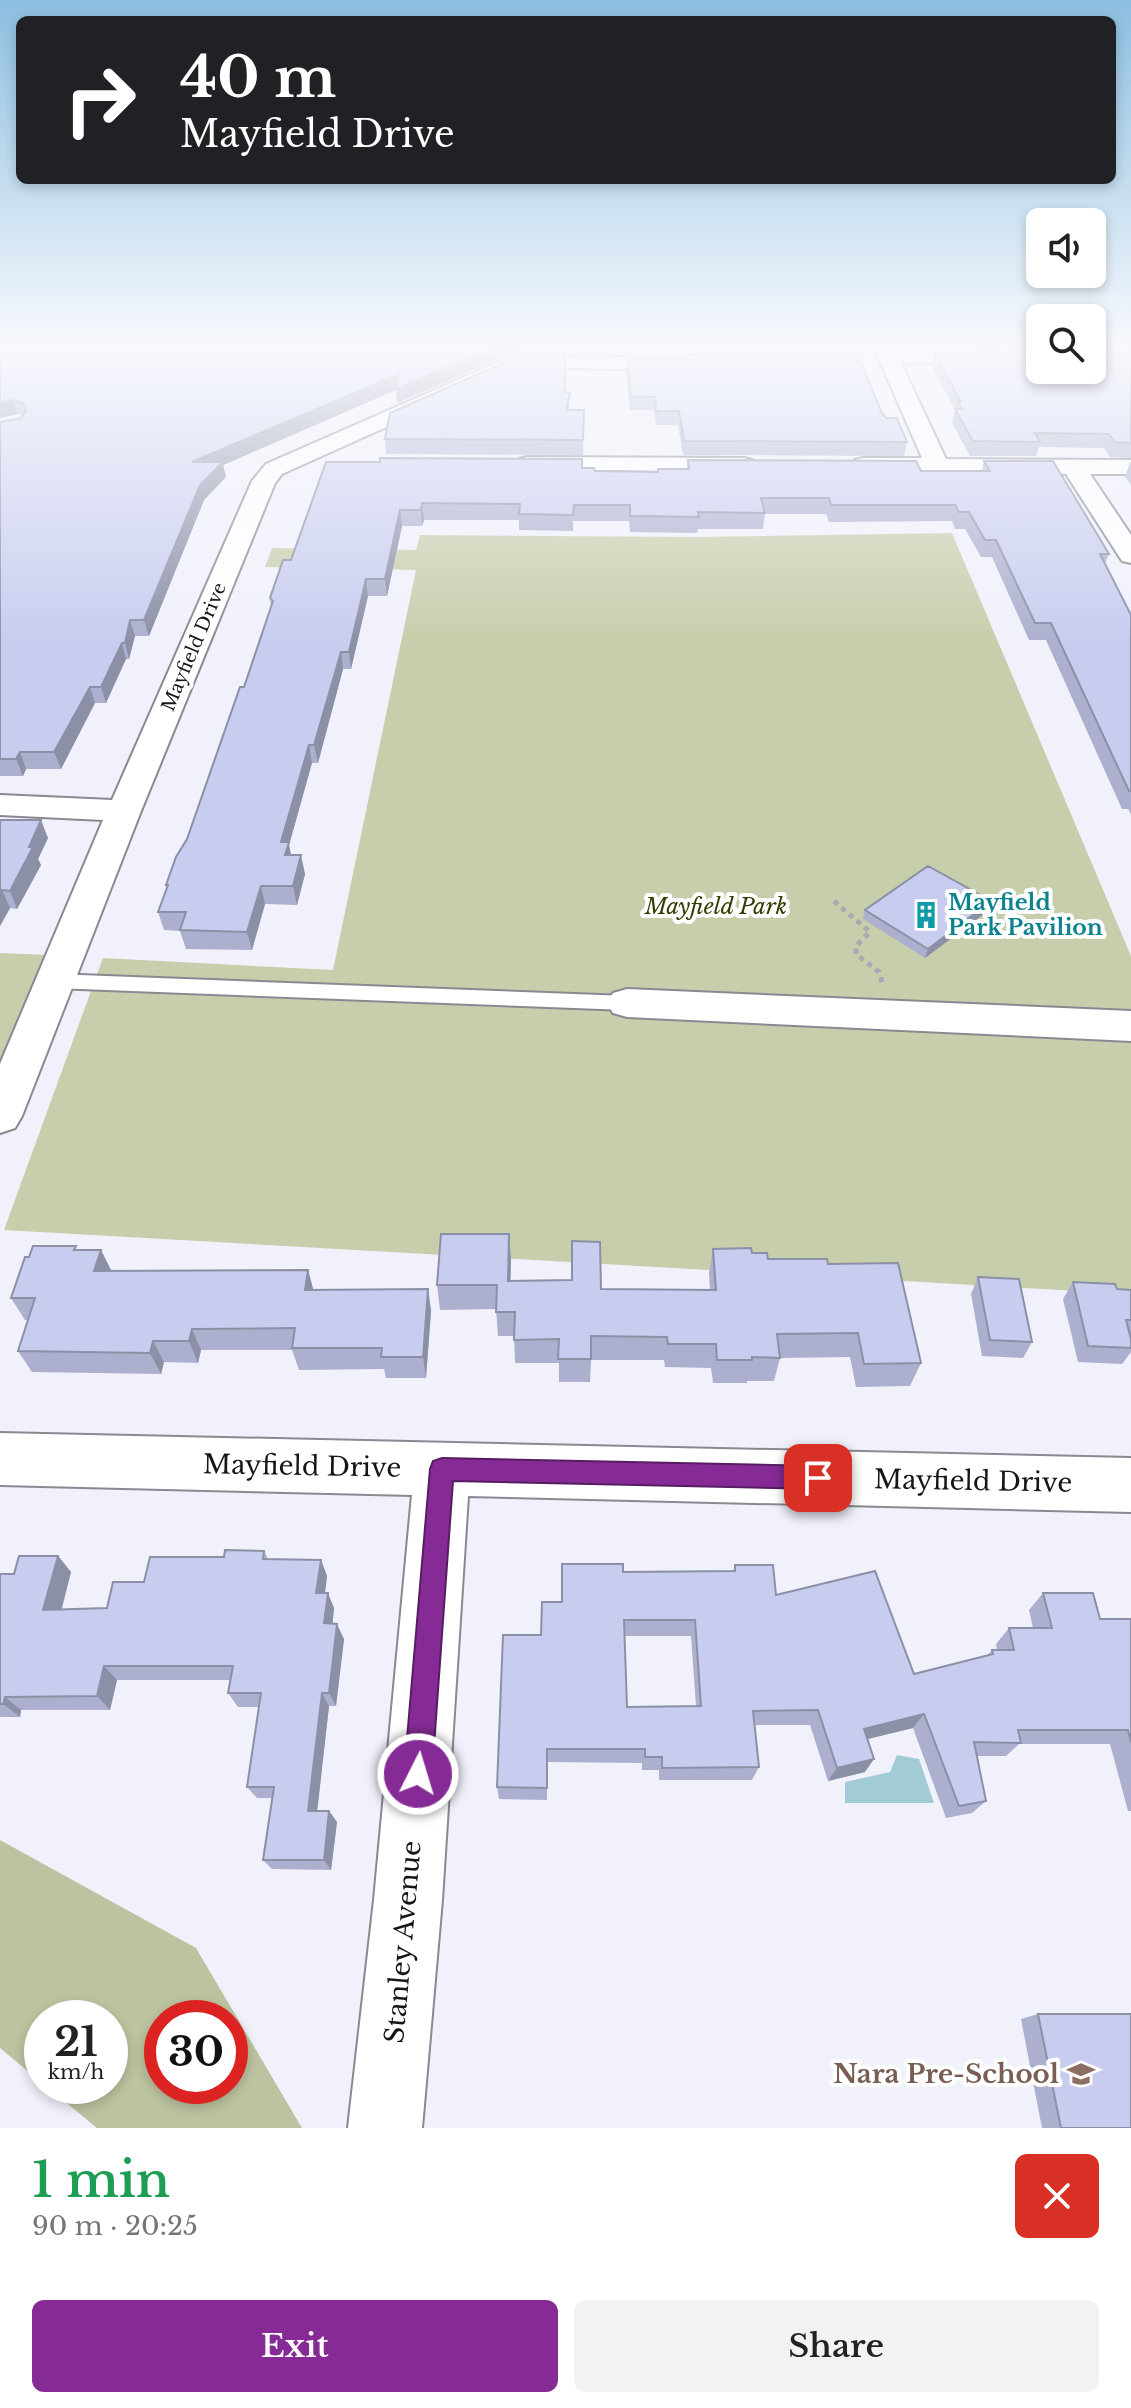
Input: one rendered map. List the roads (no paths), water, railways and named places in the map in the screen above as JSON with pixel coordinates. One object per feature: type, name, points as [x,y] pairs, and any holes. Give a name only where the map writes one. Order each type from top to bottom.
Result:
[{"type":"street","name":"Mayfield Drive","points":[[0,1116],[124,811],[264,481],[274,469],[329,442]]},
{"type":"street","points":[[927,442],[937,465]]},
{"type":"street","points":[[285,463],[347,460],[320,446]]},
{"type":"street","points":[[497,464],[764,465]]},
{"type":"street","points":[[843,465],[1131,467]]},
{"type":"street","points":[[1074,467],[1131,555]]},
{"type":"street","points":[[0,805],[124,811]]},
{"type":"street","points":[[627,1003],[1131,1026]]},
{"type":"street","name":"Mayfield Drive","points":[[0,1459],[1131,1485]]},
{"type":"street","name":"Stanley Avenue","points":[[385,2128],[408,1900],[442,1469]]},
{"type":"lane","points":[[54,981],[627,1003]]},
{"type":"water","points":[[897,1755],[919,1759],[934,1803],[845,1803],[845,1782],[890,1772]]},
{"type":"place","name":"Mayfield Park Pavilion","points":[[926,915]]},
{"type":"place","name":"Nara Pre-School","points":[[1081,2074]]},
{"type":"park label","name":"Mayfield Park","points":[[716,906]]}]
